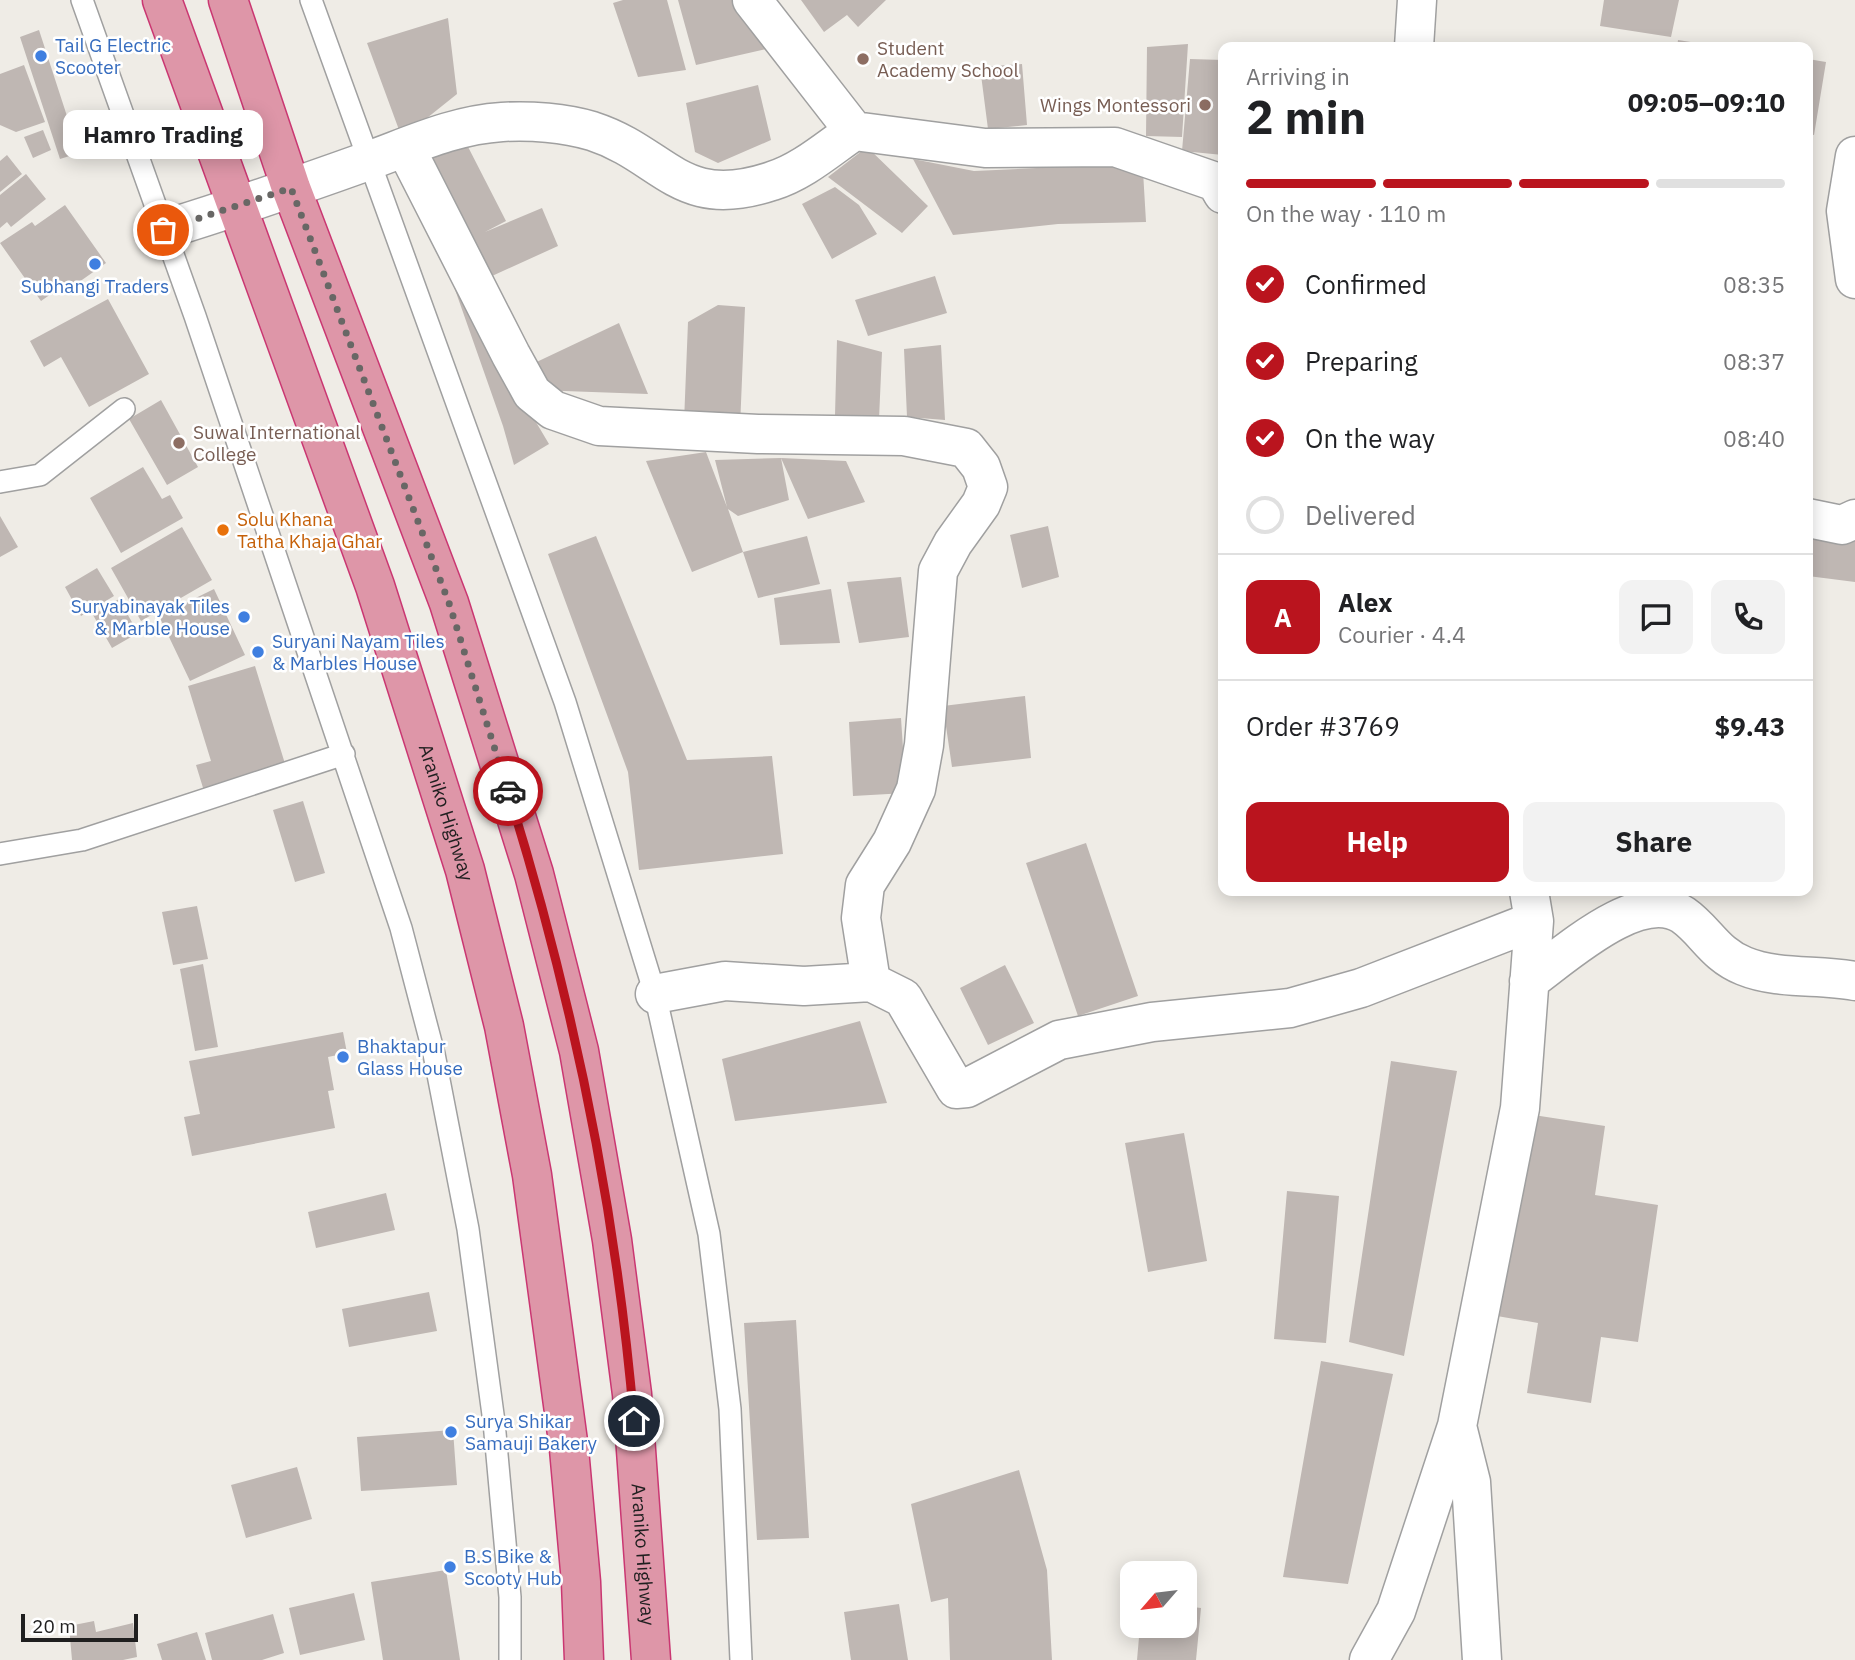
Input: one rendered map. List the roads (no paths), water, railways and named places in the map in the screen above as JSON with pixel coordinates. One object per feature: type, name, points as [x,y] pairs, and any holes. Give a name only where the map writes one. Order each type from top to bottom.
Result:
[{"type":"highway","name":"Araniko Highway","points":[[162,0],[239,206],[374,586],[464,870],[504,1026],[532,1175],[569,1448],[581,1582],[584,1660]]},
{"type":"highway","name":"Araniko Highway","points":[[228,0],[291,188],[449,603],[534,874],[579,1051],[612,1240],[632,1394],[651,1660]]},
{"type":"street","points":[[752,0],[854,131]]},
{"type":"street","points":[[1414,42],[1417,0]]},
{"type":"street","points":[[163,230],[367,162],[450,130],[503,122],[553,124],[591,131],[625,147],[667,175],[708,190],[739,190],[775,181],[854,131],[985,148],[1115,147],[1216,182],[1218,185]]},
{"type":"street","points":[[405,147],[532,393],[553,410],[598,426],[758,434],[904,436],[966,448],[981,467],[988,487],[981,504],[953,543],[938,571],[923,745],[916,789],[892,842],[865,885],[861,918],[870,982]]},
{"type":"street","points":[[1855,156],[1846,211],[1855,279]]},
{"type":"street","points":[[1813,519],[1842,525],[1855,519]]},
{"type":"street","points":[[655,994],[725,981],[804,986],[870,982],[903,998],[948,1079],[956,1089],[967,1088],[1059,1040],[1152,1022],[1290,1008],[1361,988],[1531,906],[1520,1108],[1457,1426],[1396,1611],[1370,1660]]},
{"type":"street","points":[[1529,981],[1626,914],[1666,907],[1684,915],[1719,953],[1745,967],[1855,981]]},
{"type":"street","points":[[1457,1426],[1471,1482],[1482,1660]]},
{"type":"lane","points":[[82,0],[344,754],[404,940],[434,1055],[468,1229],[494,1422],[510,1597],[510,1660]]},
{"type":"lane","points":[[310,0],[565,702],[655,994],[709,1234],[730,1409],[741,1660]]},
{"type":"lane","points":[[0,482],[40,475],[124,409]]},
{"type":"lane","points":[[0,854],[82,840],[344,754]]},
{"type":"place","name":"Tail G Electric Scooter","points":[[41,56]]},
{"type":"place","name":"Student Academy School","points":[[863,59]]},
{"type":"place","name":"Wings Montessori","points":[[1205,105]]},
{"type":"place","name":"Hamro Trading","points":[[163,230]]},
{"type":"place","name":"Subhangi Traders","points":[[95,264]]},
{"type":"place","name":"Suwal International College","points":[[179,443]]},
{"type":"place","name":"Solu Khana Tatha Khaja Ghar","points":[[223,530]]},
{"type":"place","name":"Suryabinayak Tiles & Marble House","points":[[244,617]]},
{"type":"place","name":"Suryani Nayam Tiles & Marbles House","points":[[258,652]]},
{"type":"place","name":"Bhaktapur Glass House","points":[[343,1057]]},
{"type":"place","name":"Surya Shikar Samauji Bakery","points":[[451,1432]]},
{"type":"place","name":"B.S Bike & Scooty Hub","points":[[450,1567]]}]
